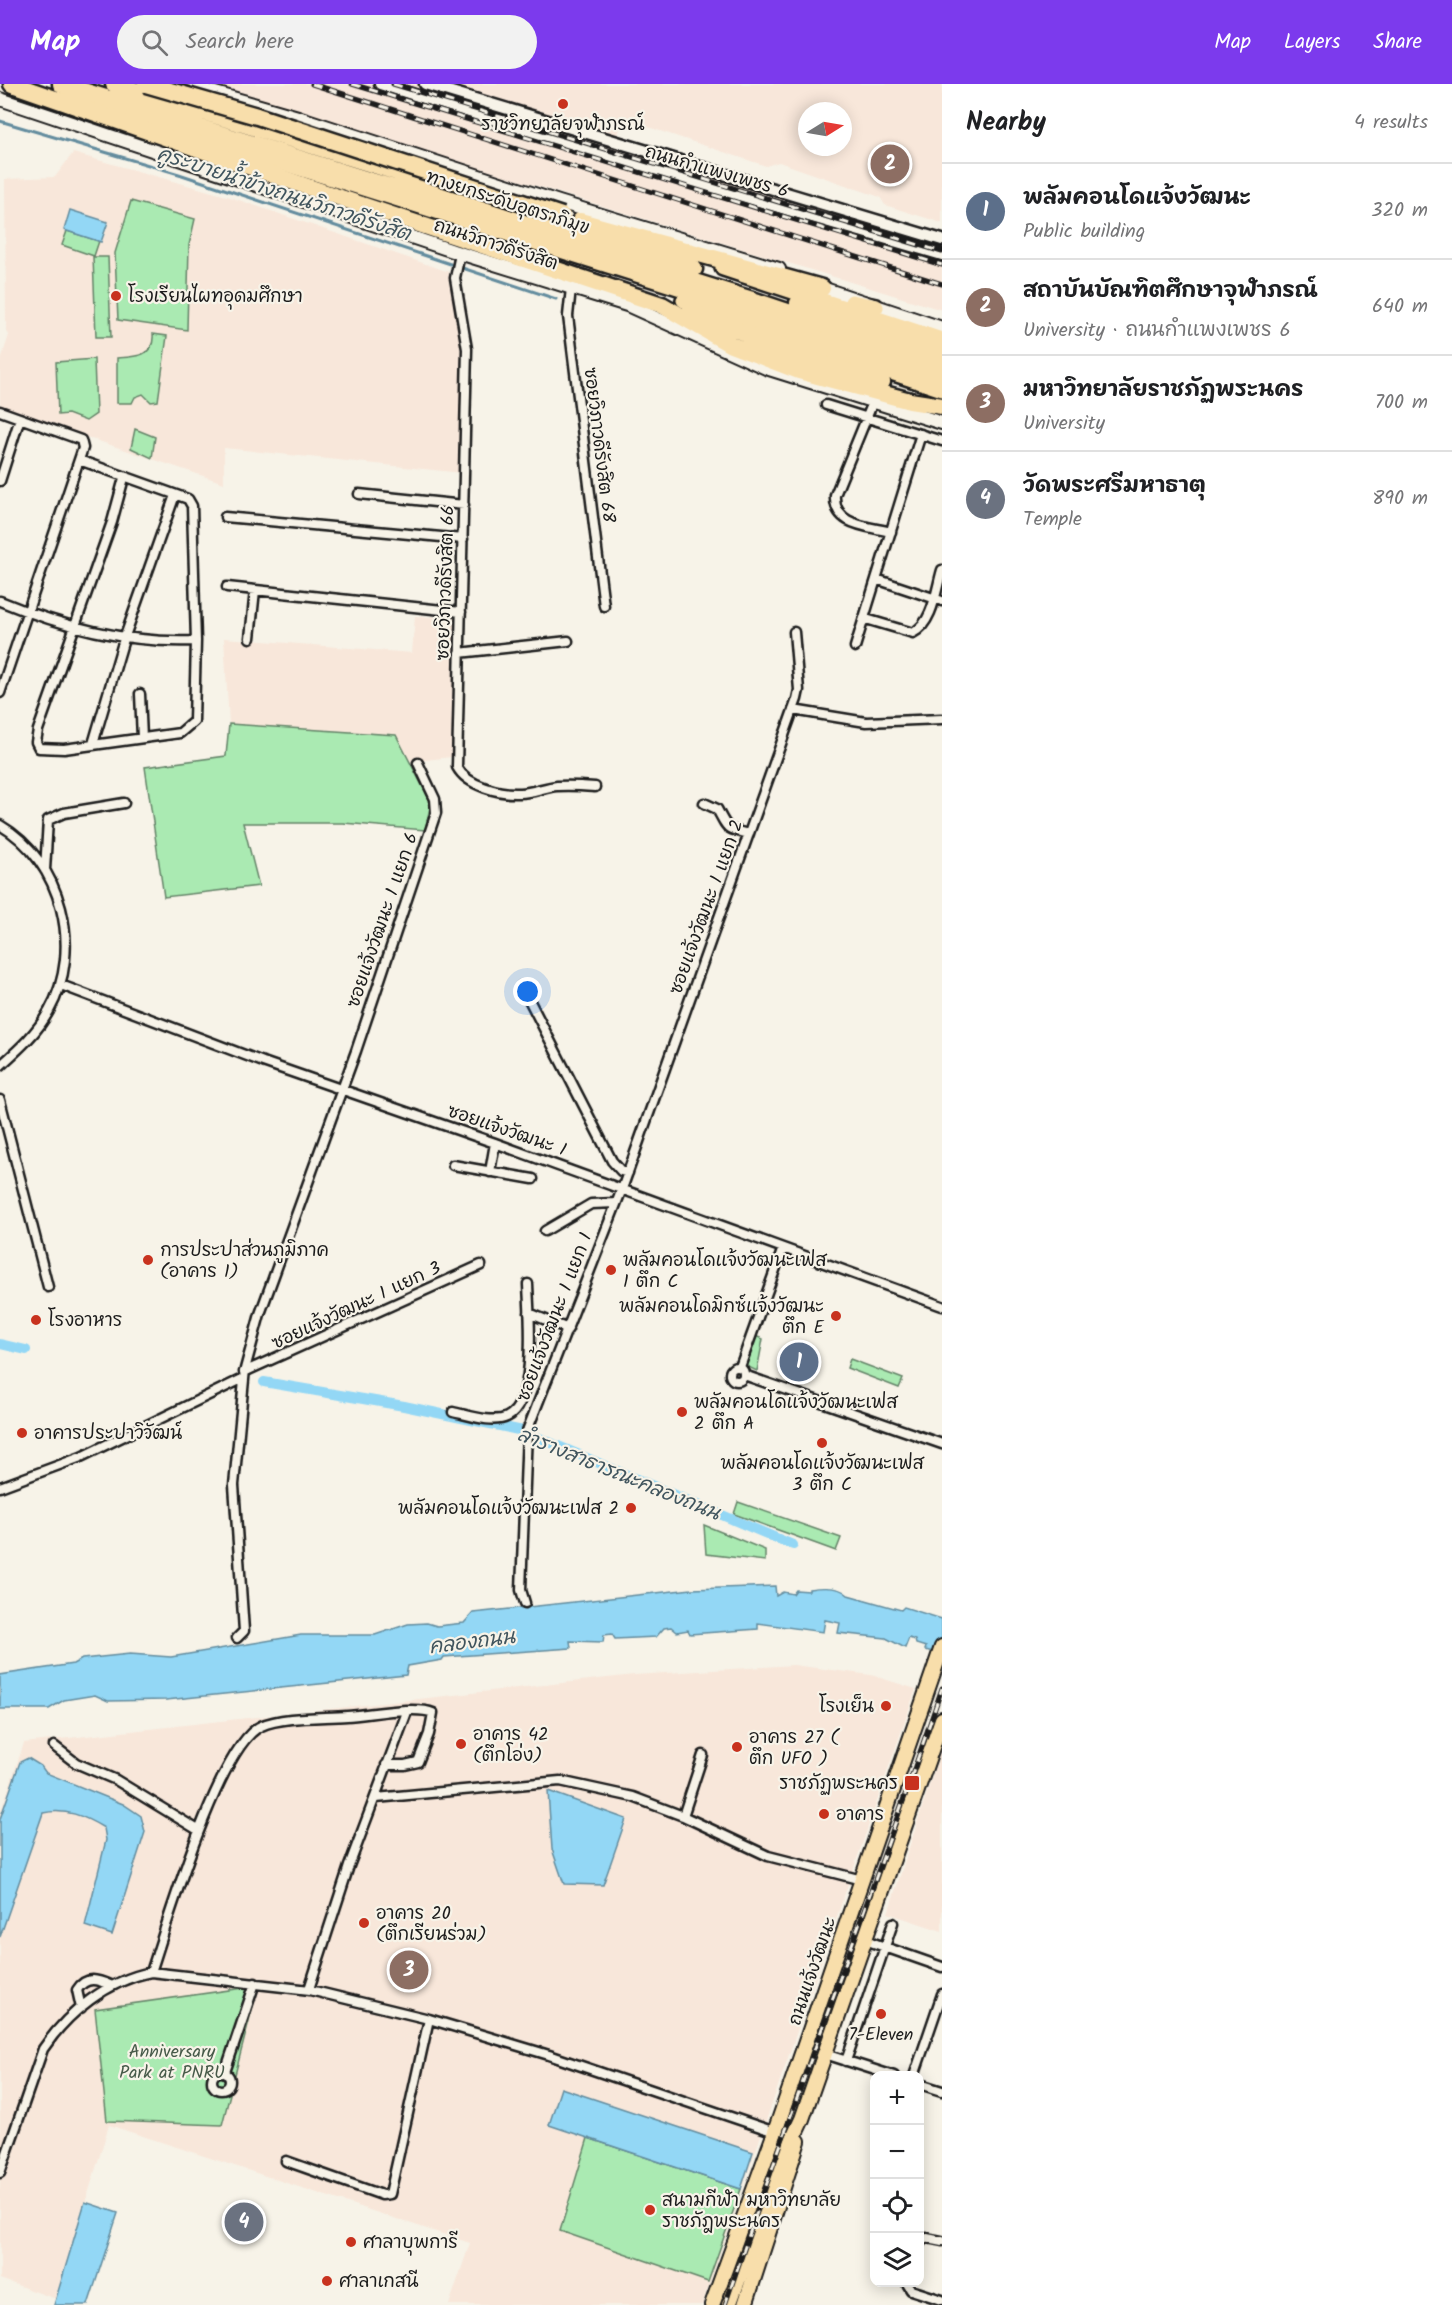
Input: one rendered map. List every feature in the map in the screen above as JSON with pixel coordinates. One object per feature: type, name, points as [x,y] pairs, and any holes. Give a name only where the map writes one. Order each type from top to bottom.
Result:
[{"type":"highway","points":[[12,84],[274,176],[662,305],[731,345],[798,371],[910,401],[942,405]]},
{"type":"highway","name":"ถนนวิภาวดีรังสิต","points":[[32,84],[748,309],[942,375]]},
{"type":"highway","name":"ทางยกระดับอุตราภิมุข","points":[[61,84],[741,296],[941,350]]},
{"type":"highway","name":"ทางยกระดับอุตราภิมุข","points":[[114,84],[375,165],[941,350]]},
{"type":"highway","points":[[146,84],[784,288],[941,350]]},
{"type":"highway","points":[[146,84],[268,120],[562,216],[822,288]]},
{"type":"highway","points":[[625,272],[672,295],[761,329],[942,389]]},
{"type":"highway","points":[[784,288],[876,307]]},
{"type":"main road","points":[[184,84],[288,114],[559,202],[763,263],[822,288],[942,328]]},
{"type":"main road","name":"ถนนวิภาวดีรังสิต","points":[[0,99],[459,258],[571,288],[653,316],[722,351],[766,368],[942,423]]},
{"type":"main road","name":"ถนนแจ้งวัฒนะ","points":[[712,2305],[775,2132],[942,1647]]},
{"type":"main road","points":[[729,2305],[780,2166],[802,2119],[942,1719]]},
{"type":"main road","points":[[745,2305],[791,2168],[802,2119]]},
{"type":"street","name":"ถนนกำแพงเพชร 6","points":[[425,84],[631,147],[726,172],[942,240]]},
{"type":"street","name":"ถนนกำแพงเพชร 6","points":[[384,85],[635,165],[942,255]]},
{"type":"street","points":[[908,244],[912,231]]},
{"type":"street","name":"ซอยวิภาวดีรังสิต 66","points":[[459,258],[455,272],[466,349],[464,505],[456,751],[458,767],[462,776],[512,793],[560,786],[595,787]]},
{"type":"street","name":"ซอยวิภาวดีรังสิต 68","points":[[571,288],[568,316],[604,606]]},
{"type":"street","points":[[873,402],[835,495],[834,506],[838,514],[848,521],[891,532]]},
{"type":"street","points":[[826,405],[942,441]]},
{"type":"street","points":[[0,411],[81,440],[83,448],[0,693]]},
{"type":"street","points":[[0,481],[20,418]]},
{"type":"street","points":[[855,647],[866,619],[876,579],[921,434]]},
{"type":"street","points":[[79,460],[188,499],[192,506],[196,641],[194,722],[180,733],[48,751],[39,748],[36,742],[112,522],[124,478]]},
{"type":"street","points":[[360,494],[464,505]]},
{"type":"street","points":[[93,744],[124,639],[175,495]]},
{"type":"street","points":[[225,517],[463,539]]},
{"type":"street","points":[[866,619],[913,633],[926,622],[938,600],[942,570]]},
{"type":"street","points":[[876,579],[938,600]]},
{"type":"street","points":[[227,587],[460,612]]},
{"type":"street","points":[[250,638],[255,590]]},
{"type":"street","points":[[0,601],[74,627],[124,639],[196,641]]},
{"type":"street","name":"ซอยแจ้งวัฒนะ 1 แยก 2","points":[[622,1189],[793,710],[799,690],[794,632]]},
{"type":"street","points":[[459,653],[568,641]]},
{"type":"street","points":[[0,663],[10,665]]},
{"type":"street","points":[[140,694],[142,738]]},
{"type":"street","points":[[793,710],[866,722],[942,719]]},
{"type":"street","name":"ซอยแจ้งวัฒนะ 1 แยก 6","points":[[237,1638],[244,1631],[234,1485],[244,1375],[261,1314],[342,1090],[436,813],[435,799],[417,763]]},
{"type":"street","points":[[45,870],[48,820],[64,813],[124,803]]},
{"type":"street","points":[[704,803],[717,809],[724,827],[749,834]]},
{"type":"street","points":[[0,825],[38,858],[58,898],[67,934],[61,985],[50,1010],[37,1030],[0,1066]]},
{"type":"street","name":"ซอยแจ้งวัฒนะ 1","points":[[61,985],[342,1090],[495,1143],[942,1306]]},
{"type":"street","points":[[522,986],[612,1161],[621,1171],[628,1173]]},
{"type":"street","points":[[0,1100],[48,1287]]},
{"type":"street","points":[[490,1172],[495,1143]]},
{"type":"street","points":[[453,1165],[533,1179]]},
{"type":"street","name":"ซอยแจ้งวัฒนะ 1 แยก 1","points":[[525,1603],[521,1590],[527,1431],[622,1189]]},
{"type":"street","points":[[546,1231],[591,1204],[616,1203]]},
{"type":"street","points":[[783,1248],[742,1371],[942,1444]]},
{"type":"street","name":"ซอยแจ้งวัฒนะ 1 แยก 3","points":[[0,1486],[81,1457],[244,1375],[481,1265]]},
{"type":"street","points":[[453,1412],[496,1419],[510,1416],[515,1409],[525,1387],[529,1368],[528,1284]]},
{"type":"street","points":[[529,1313],[568,1329]]},
{"type":"street","points":[[309,1989],[349,1866],[407,1712]]},
{"type":"street","points":[[151,1972],[198,1830],[233,1758],[243,1742],[260,1726],[279,1721],[407,1712],[433,1713],[429,1734],[418,1762],[405,1766],[386,1765]]},
{"type":"street","points":[[54,1746],[76,1763],[116,1780],[198,1830]]},
{"type":"street","points":[[683,1816],[703,1755]]},
{"type":"street","points":[[376,1798],[560,1781],[633,1797],[683,1816],[768,1856],[862,1880]]},
{"type":"street","points":[[846,2061],[893,1923]]},
{"type":"street","points":[[865,1940],[942,1967]]},
{"type":"street","points":[[0,2173],[43,2049],[64,2022],[81,2008],[112,1986],[135,1975],[151,1972],[309,1989],[429,2019],[549,2055],[775,2132]]},
{"type":"street","points":[[81,2008],[77,1990],[85,1981],[92,1979],[112,1986]]},
{"type":"street","points":[[225,2072],[255,1983]]},
{"type":"street","points":[[916,2071],[942,1994]]},
{"type":"street","points":[[286,2161],[382,2195],[390,2194],[429,2019]]},
{"type":"street","points":[[825,2054],[878,2071]]},
{"type":"street","points":[[924,2085],[942,2091]]},
{"type":"street","points":[[924,2240],[927,2238],[942,2241]]},
{"type":"street","points":[[909,2287],[911,2290],[942,2300]]},
{"type":"shaded area","points":[[204,84],[942,84],[942,223],[885,205],[880,197],[779,162],[766,166],[624,119],[617,137],[942,234],[942,310]]},
{"type":"shaded area","points":[[73,153],[230,197],[449,272],[464,346],[462,473],[224,448],[224,483],[0,408],[0,363],[9,335],[6,330],[5,179],[55,177]]},
{"type":"shaded area","points":[[415,616],[455,618],[451,757],[409,762],[395,735],[229,724],[224,638],[412,653]]},
{"type":"shaded area","points":[[793,1665],[871,1675],[916,1689],[702,2305],[449,2305],[470,2243],[109,2125],[56,2299],[0,2279],[0,1814],[24,1743],[634,1675]]},
{"type":"shaded area","points":[[942,1746],[942,1931],[888,1913]]},
{"type":"green space","points":[[131,201],[195,219],[189,245],[187,330],[118,320],[115,253]]},
{"type":"green space","points":[[67,231],[99,241],[94,256],[62,245]]},
{"type":"green space","points":[[93,257],[108,257],[111,337],[96,337]]},
{"type":"green space","points":[[153,334],[167,336],[158,401],[151,402],[143,394],[135,397],[132,403],[117,403],[117,358],[136,356],[147,351],[153,342]]},
{"type":"green space","points":[[94,359],[96,414],[86,421],[68,414],[58,415],[56,362]]},
{"type":"green space","points":[[135,429],[155,437],[152,458],[131,448]]},
{"type":"green space","points":[[229,724],[396,735],[431,803],[425,830],[343,823],[243,823],[259,886],[164,897],[145,767],[226,756]]},
{"type":"green space","points":[[755,1336],[763,1339],[757,1371],[744,1365]]},
{"type":"green space","points":[[850,1359],[903,1379],[899,1388],[847,1368]]},
{"type":"green space","points":[[738,1502],[841,1538],[836,1551],[734,1514]]},
{"type":"green space","points":[[704,1525],[765,1550],[765,1561],[706,1554]]},
{"type":"green space","name":"Anniversary Park at PNRU","points":[[258,1986],[222,2125],[107,2121],[95,2009]]},
{"type":"green space","name":"สนามกีฬา มหาวิทยาลัย ราชภัฎพระนคร","points":[[588,2138],[741,2189],[708,2282],[560,2231]]},
{"type":"water","points":[[70,210],[108,222],[101,242],[64,230]]},
{"type":"water","name":"คลองถนน","points":[[775,1586],[776,1596],[783,1592],[793,1594],[796,1590],[830,1588],[901,1610],[904,1607],[942,1619],[942,1654],[925,1650],[926,1647],[916,1644],[915,1640],[909,1638],[905,1648],[886,1638],[838,1633],[840,1623],[825,1620],[823,1632],[758,1623],[758,1629],[690,1634],[688,1630],[677,1632],[671,1627],[664,1628],[656,1637],[615,1639],[612,1634],[604,1635],[603,1642],[570,1641],[571,1648],[444,1657],[442,1660],[408,1666],[406,1675],[166,1700],[108,1701],[95,1695],[64,1700],[49,1709],[0,1709],[0,1675],[73,1664],[82,1659],[130,1654],[171,1657],[301,1635],[375,1635],[408,1624],[427,1623],[437,1626],[464,1623],[473,1613],[692,1589]]},
{"type":"water","points":[[28,1758],[41,1766],[46,1773],[123,1804],[141,1816],[145,1832],[112,1935],[85,1926],[106,1840],[104,1828],[67,1812],[51,1812],[43,1813],[0,1937],[0,1819],[20,1762]]},
{"type":"water","points":[[548,1791],[626,1819],[603,1885],[564,1884],[552,1849]]},
{"type":"water","points":[[561,2088],[753,2152],[741,2189],[549,2125]]},
{"type":"water","points":[[85,2202],[118,2213],[88,2305],[54,2305]]},
{"type":"waterway","name":"คูระบายน้ำข้างถนนวิภาวดีรังสิต","points":[[0,121],[179,174],[556,299]]},
{"type":"waterway","name":"ลำรางสาธารณะคลองถนน","points":[[0,1344],[26,1350]]},
{"type":"waterway","name":"ลำรางสาธารณะคลองถนน","points":[[264,1382],[404,1406],[523,1431],[793,1545]]},
{"type":"railway","points":[[312,84],[942,284]]},
{"type":"railway","points":[[352,84],[942,265]]},
{"type":"railway","points":[[393,84],[942,252]]},
{"type":"railway","points":[[725,2305],[942,1688]]},
{"type":"place","name":"ราชวิทยาลัยจุฬาภรณ์","points":[[563,104]]},
{"type":"place","name":"สถาบันบัณฑิตศึกษาจุฬาภรณ์","points":[[890,164]]},
{"type":"place","name":"โรงเรียนไผทอุดมศึกษา","points":[[116,296]]},
{"type":"place","name":"การประปาส่วนภูมิภาค (อาคาร 1)","points":[[148,1260]]},
{"type":"place","name":"พลัมคอนโดแจ้งวัฒนะเฟส 1 ตึก C","points":[[611,1270]]},
{"type":"place","name":"พลัมคอนโดมิกซ์แจ้งวัฒนะ ตึก E","points":[[836,1316]]},
{"type":"place","name":"โรงอาหาร","points":[[36,1320]]},
{"type":"place","name":"พลัมคอนโดแจ้งวัฒนะ","points":[[799,1362]]},
{"type":"place","name":"พลัมคอนโดแจ้งวัฒนะเฟส 2 ตึก A","points":[[682,1412]]},
{"type":"place","name":"อาคารประปาวิวัฒน์","points":[[22,1433]]},
{"type":"place","name":"พลัมคอนโดแจ้งวัฒนะเฟส 3 ตึก C","points":[[822,1443]]},
{"type":"place","name":"พลัมคอนโดแจ้งวัฒนะเฟส 2","points":[[631,1508]]},
{"type":"place","name":"โรงเย็น","points":[[886,1706]]},
{"type":"place","name":"อาคาร 42 (ตึกโอ่ง)","points":[[461,1744]]},
{"type":"place","name":"อาคาร 27 ( ตึก UFO )","points":[[737,1747]]},
{"type":"place","name":"ราชภัฏพระนคร","points":[[912,1783]]},
{"type":"place","name":"อาคาร","points":[[824,1814]]},
{"type":"place","name":"อาคาร 20 (ตึกเรียนร่วม)","points":[[364,1923]]},
{"type":"place","name":"มหาวิทยาลัยราชภัฏพระนคร","points":[[409,1970]]},
{"type":"place","name":"7-Eleven","points":[[881,2014]]},
{"type":"place","name":"สนามกีฬา มหาวิทยาลัย ราชภัฎพระนคร","points":[[650,2210]]},
{"type":"place","name":"วัดพระศรีมหาธาตุ","points":[[244,2222]]},
{"type":"place","name":"ศาลาบุพการี","points":[[351,2242]]},
{"type":"place","name":"ศาลาเกสนี","points":[[327,2281]]}]
